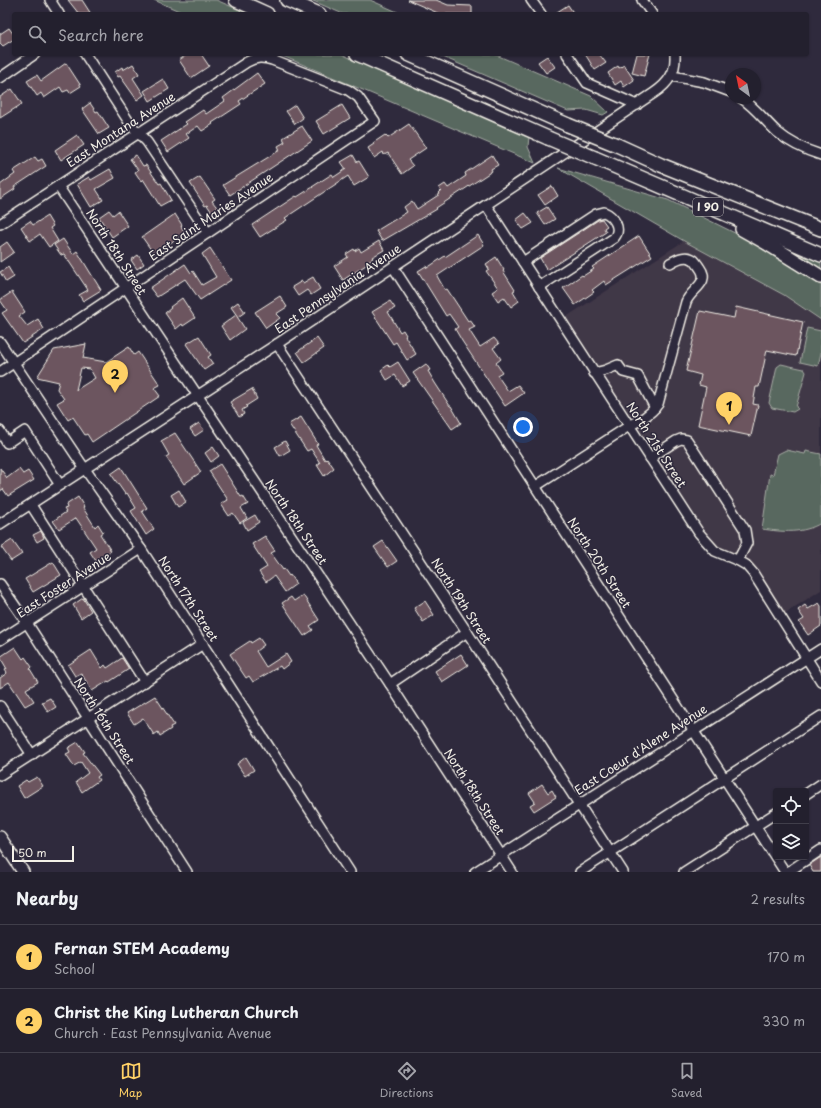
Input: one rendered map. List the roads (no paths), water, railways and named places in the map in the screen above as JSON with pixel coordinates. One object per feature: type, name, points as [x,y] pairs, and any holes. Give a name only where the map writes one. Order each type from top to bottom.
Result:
[{"type":"highway","points":[[236,0],[263,12]]},
{"type":"highway","points":[[287,0],[314,12]]},
{"type":"highway","name":"I 90","points":[[363,56],[651,183],[821,254]]},
{"type":"highway","name":"I 90","points":[[413,56],[661,165],[821,229]]},
{"type":"highway","points":[[651,183],[746,231],[821,278]]},
{"type":"main road","points":[[0,837],[20,871]]},
{"type":"street","points":[[50,0],[58,12]]},
{"type":"street","points":[[531,0],[539,12]]},
{"type":"street","points":[[642,0],[651,12]]},
{"type":"street","points":[[0,78],[32,56]]},
{"type":"street","points":[[86,56],[131,124],[147,142],[208,233]]},
{"type":"street","points":[[568,56],[587,83],[637,105]]},
{"type":"street","points":[[675,57],[672,76],[704,82],[725,90]]},
{"type":"street","name":"East Montana Avenue","points":[[0,224],[255,58]]},
{"type":"street","name":"East Saint Maries Avenue","points":[[0,372],[375,121],[358,96],[348,90],[272,60],[255,58]]},
{"type":"street","name":"East Pennsylvania Avenue","points":[[0,524],[277,344],[637,105],[662,88],[672,76]]},
{"type":"street","points":[[748,104],[788,140],[800,147],[821,155]]},
{"type":"street","name":"North 18th Street","points":[[58,186],[390,684],[512,872]]},
{"type":"street","name":"North 21st Street","points":[[486,205],[594,373],[709,546],[720,554],[738,560],[746,565],[821,681]]},
{"type":"street","points":[[523,262],[596,214],[604,212],[613,218],[618,231],[614,238],[539,287]]},
{"type":"street","points":[[536,486],[629,426],[645,418],[658,404],[686,302],[691,293],[700,285],[704,277],[701,268],[694,260],[689,258],[679,258],[670,263]]},
{"type":"street","name":"North 20th Street","points":[[393,267],[786,872]]},
{"type":"street","name":"North 17th Street","points":[[0,342],[84,469],[141,549],[350,872]]},
{"type":"street","name":"North 19th Street","points":[[277,344],[580,804],[623,872]]},
{"type":"street","points":[[594,373],[618,365],[623,372],[640,378],[655,408]]},
{"type":"street","points":[[0,432],[7,443],[25,431],[60,485]]},
{"type":"street","points":[[650,458],[676,441],[681,439],[687,440],[744,530],[747,543],[738,560]]},
{"type":"street","points":[[30,505],[145,682]]},
{"type":"street","name":"East Foster Avenue","points":[[0,640],[141,549]]},
{"type":"street","name":"North 16th Street","points":[[0,584],[27,623],[187,872]]},
{"type":"street","points":[[390,684],[467,632]]},
{"type":"street","points":[[0,776],[202,644]]},
{"type":"street","name":"East Coeur d'Alene Avenue","points":[[475,872],[821,649]]},
{"type":"street","points":[[0,706],[32,755]]},
{"type":"street","points":[[580,872],[821,716]]},
{"type":"street","points":[[809,792],[821,784]]},
{"type":"street","points":[[684,872],[773,815]]},
{"type":"street","points":[[786,872],[821,850]]},
{"type":"place","name":"Christ the King Lutheran Church","points":[[115,393]]},
{"type":"place","name":"Fernan STEM Academy","points":[[729,425]]}]
